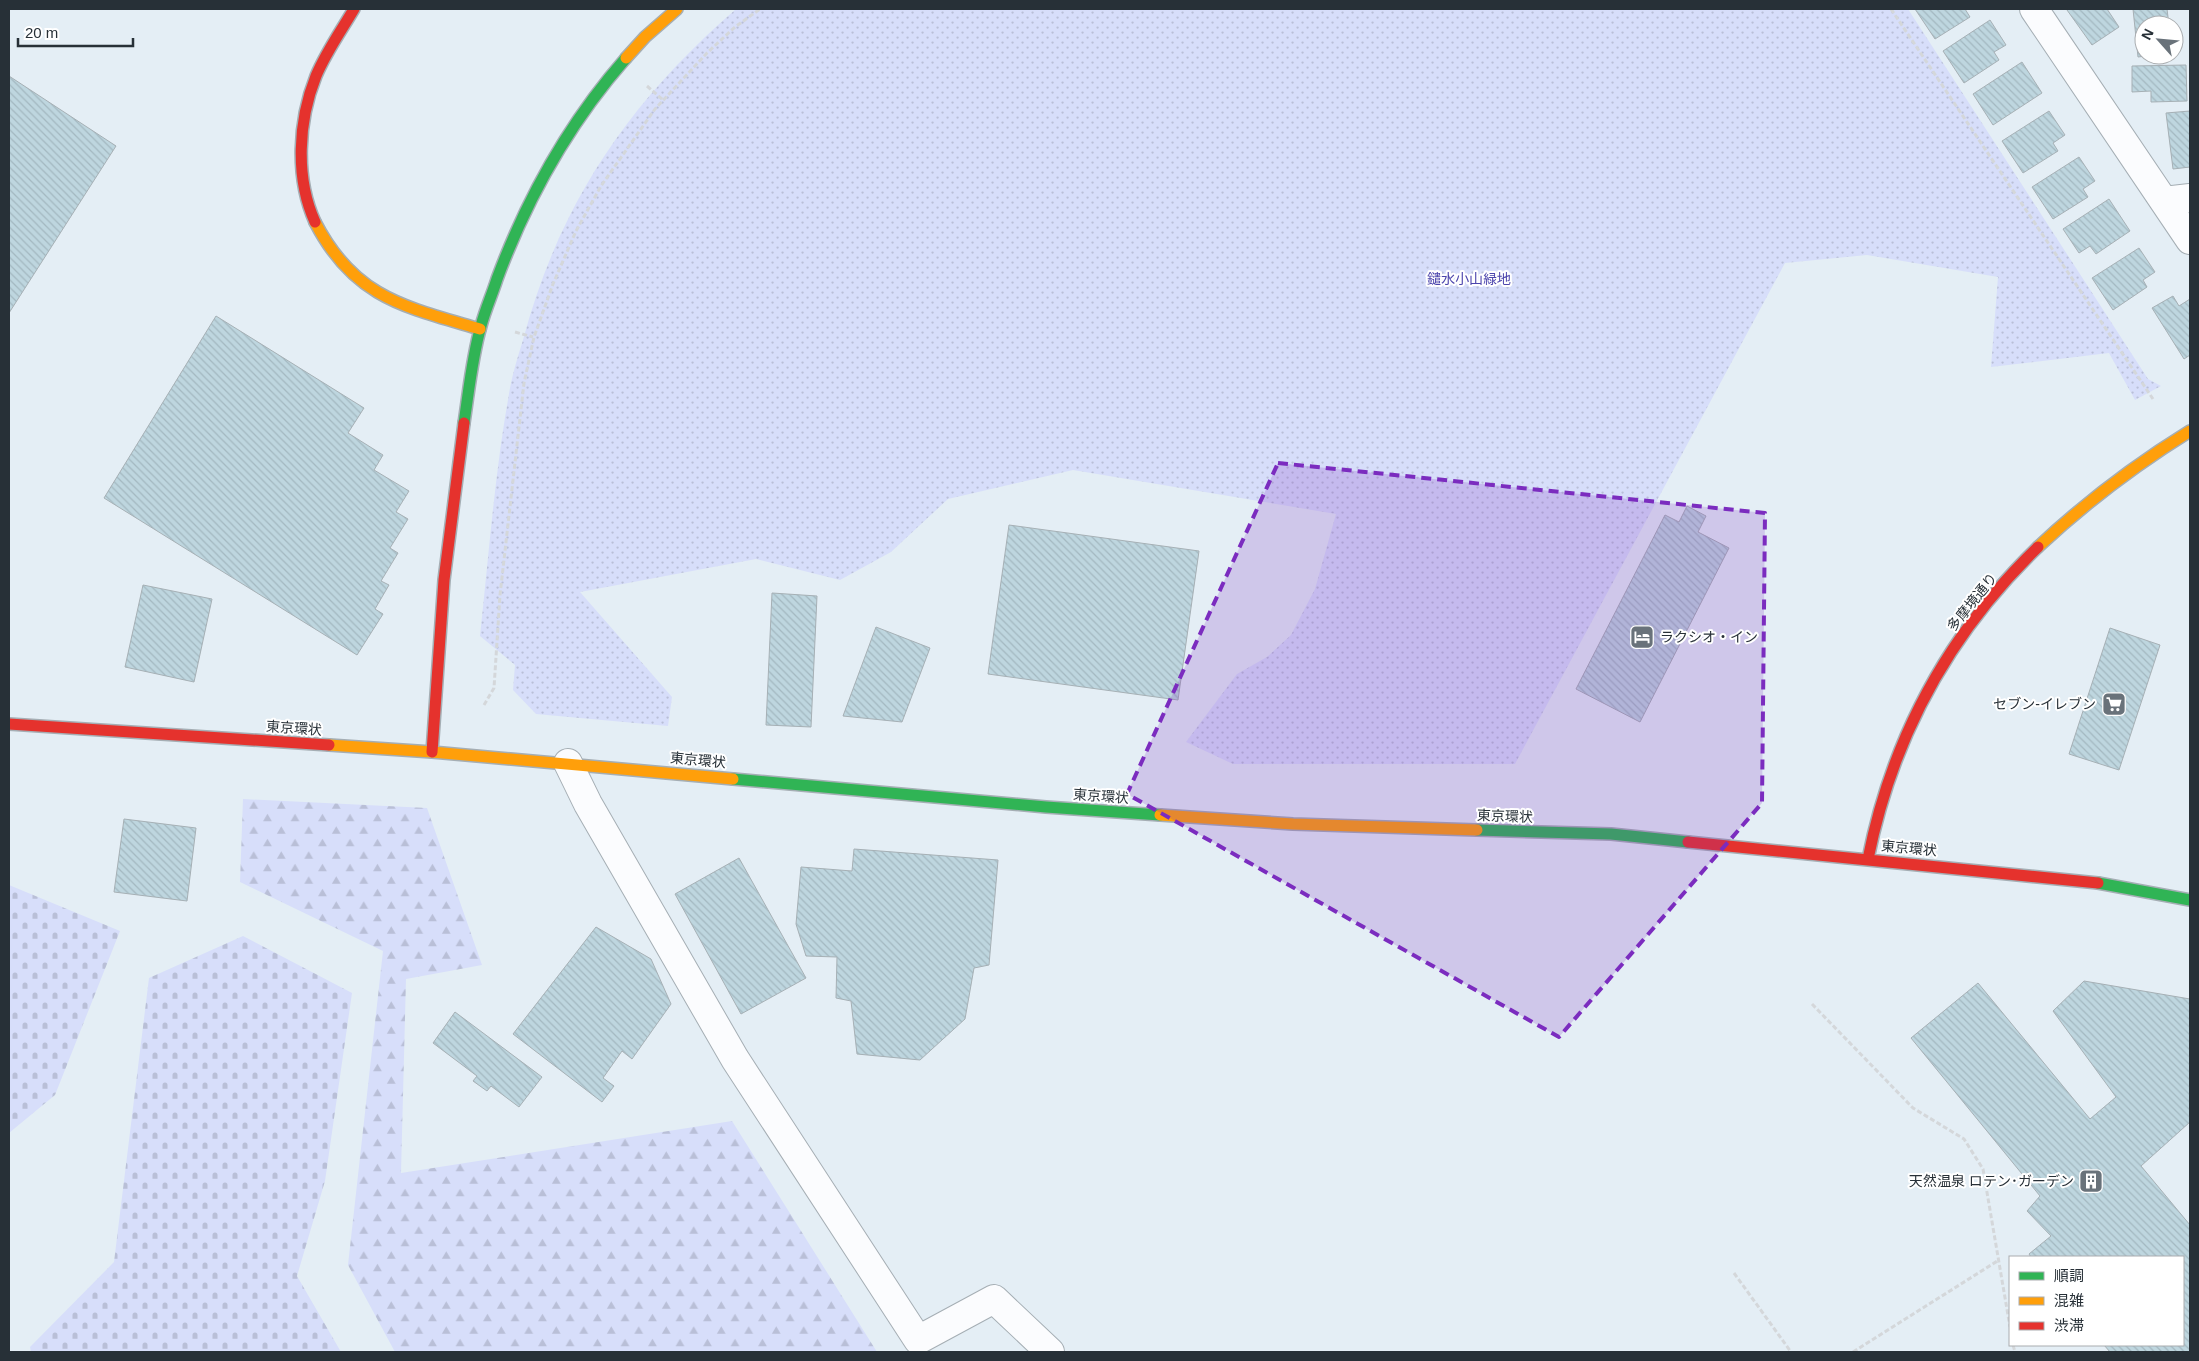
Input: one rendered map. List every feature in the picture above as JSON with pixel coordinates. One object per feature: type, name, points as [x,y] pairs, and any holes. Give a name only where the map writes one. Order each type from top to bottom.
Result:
[{"type":"main road","points":[[354,9],[313,85],[300,138],[301,168],[306,196],[315,223],[336,258],[365,285],[405,305],[480,329]]},
{"type":"main road","points":[[432,752],[446,558],[456,470],[480,329],[517,228],[533,194],[556,156],[606,83],[636,46],[677,9]]},
{"type":"main road","name":"多摩境通り","points":[[1868,859],[1885,786],[1906,733],[1929,688],[1959,642],[1986,606],[2058,527],[2092,498],[2142,461],[2187,439]]},
{"type":"main road","name":"東京環状","points":[[9,724],[432,752],[1046,807],[1293,824],[1611,834],[2109,884],[2190,900]]},
{"type":"street","points":[[2034,9],[2177,200],[2190,240]]},
{"type":"street","points":[[568,763],[588,804],[735,1059],[918,1340],[994,1299],[1050,1352]]},
{"type":"path","points":[[484,704],[494,688],[500,595],[524,383],[534,337],[576,230],[617,162],[663,100],[721,40],[760,9]]},
{"type":"path","points":[[1891,9],[2153,399]]},
{"type":"path","points":[[644,84],[663,100]]},
{"type":"path","points":[[512,331],[534,337]]},
{"type":"path","points":[[1812,1004],[1913,1108],[1964,1139],[1983,1169],[2009,1321]]},
{"type":"path","points":[[1853,1352],[1999,1260]]},
{"type":"path","points":[[1734,1273],[1791,1352]]},
{"type":"highlighted area","points":[[1278,463],[1765,513],[1762,803],[1559,1037],[1127,794]]},
{"type":"green space","name":"鑓水小山緑地","points":[[736,9],[1908,9],[2148,379],[2161,386],[2135,400],[2109,353],[1991,367],[1998,277],[1867,255],[1785,263],[1515,764],[1233,764],[1186,742],[1237,674],[1267,657],[1291,635],[1315,589],[1336,514],[1073,470],[948,499],[891,552],[840,580],[756,559],[580,592],[672,697],[668,726],[536,714],[513,690],[515,665],[480,636],[500,450],[510,388],[516,364],[538,290],[557,243],[578,199],[603,158],[631,118],[663,81],[698,44]]},
{"type":"green space","points":[[243,799],[427,808],[482,965],[406,979],[401,1173],[732,1121],[877,1352],[395,1352],[348,1265],[383,951],[240,882]]},
{"type":"green space","points":[[9,885],[120,931],[55,1095],[9,1133]]},
{"type":"green space","points":[[243,936],[352,993],[325,1181],[297,1276],[341,1352],[31,1352],[30,1347],[114,1262],[149,978]]},
{"type":"building","points":[[1915,9],[1965,9],[1970,17],[1935,39]]},
{"type":"building","points":[[2068,9],[2107,9],[2119,27],[2092,45]]},
{"type":"building","points":[[2133,9],[2167,9],[2168,15],[2134,15],[2134,19]]},
{"type":"building","points":[[1990,20],[2006,45],[1994,52],[1999,60],[1964,83],[1943,51]]},
{"type":"building","points":[[2022,62],[2042,93],[1993,125],[1973,94]]},
{"type":"building","points":[[2186,65],[2187,101],[2151,102],[2151,91],[2132,92],[2132,66]]},
{"type":"building","points":[[9,76],[116,146],[9,313]]},
{"type":"building","points":[[2049,111],[2065,135],[2053,143],[2058,151],[2023,173],[2002,141]]},
{"type":"building","points":[[2190,111],[2190,167],[2173,169],[2166,113]]},
{"type":"building","points":[[2079,157],[2095,181],[2083,189],[2088,197],[2053,219],[2032,187]]},
{"type":"building","points":[[2109,199],[2130,231],[2096,254],[2090,246],[2079,253],[2063,229]]},
{"type":"building","points":[[2139,248],[2155,272],[2143,280],[2147,287],[2113,310],[2092,278]]},
{"type":"building","points":[[2173,296],[2179,306],[2190,299],[2190,355],[2184,359],[2152,308]]},
{"type":"building","points":[[216,316],[364,408],[348,433],[383,455],[374,470],[409,491],[396,512],[408,519],[390,548],[398,553],[381,581],[389,585],[375,609],[383,614],[357,655],[104,498]]},
{"type":"building","points":[[1687,506],[1706,516],[1698,532],[1729,548],[1640,722],[1576,689],[1665,515],[1679,522]]},
{"type":"building","points":[[1009,525],[1199,551],[1178,700],[988,674]]},
{"type":"building","points":[[143,585],[212,599],[194,682],[125,667]]},
{"type":"building","points":[[772,593],[817,596],[811,727],[766,725]]},
{"type":"building","points":[[876,627],[930,648],[902,722],[843,716]]},
{"type":"building","points":[[2110,628],[2160,645],[2119,770],[2069,754]]},
{"type":"building","points":[[124,819],[196,828],[187,901],[114,892]]},
{"type":"building","points":[[854,849],[998,860],[989,965],[974,968],[965,1019],[920,1060],[857,1054],[851,1001],[836,998],[837,957],[806,956],[796,924],[801,867],[852,871]]},
{"type":"building","points":[[739,858],[806,978],[741,1014],[675,894]]},
{"type":"building","points":[[596,927],[651,959],[671,1004],[632,1059],[622,1051],[603,1078],[614,1086],[602,1102],[513,1034]]},
{"type":"building","name":"天然温泉 ロテン･ガーデン","points":[[2084,981],[2190,999],[2190,1122],[2141,1166],[2190,1225],[2190,1352],[2110,1352],[2105,1346],[2184,1346],[2184,1256],[2030,1256],[2029,1254],[2051,1236],[2027,1211],[2040,1196],[1911,1038],[1978,983],[2090,1119],[2116,1097],[2053,1011]]},
{"type":"building","points":[[455,1012],[542,1077],[519,1107],[491,1086],[487,1091],[473,1081],[477,1076],[433,1043]]},
{"type":"traffic: fast","points":[[464,423],[473,362],[483,320],[497,279],[522,219],[568,135],[605,83],[626,58]]},
{"type":"traffic: fast","points":[[733,779],[1046,807],[1160,815]]},
{"type":"traffic: fast","points":[[1477,830],[1611,834],[1688,842]]},
{"type":"traffic: fast","points":[[2098,883],[2190,900]]},
{"type":"traffic: slow","points":[[626,58],[645,37],[677,9]]},
{"type":"traffic: slow","points":[[315,222],[330,248],[347,268],[384,296],[428,314],[480,329]]},
{"type":"traffic: slow","points":[[2038,547],[2111,485],[2190,431]]},
{"type":"traffic: slow","points":[[329,745],[432,752],[733,779]]},
{"type":"traffic: slow","points":[[1160,815],[1293,824],[1477,830]]},
{"type":"traffic: jam","points":[[315,222],[304,187],[302,168],[302,130],[305,112],[320,67],[354,9]]},
{"type":"traffic: jam","points":[[432,752],[444,580],[464,423]]},
{"type":"traffic: jam","points":[[1868,859],[1892,771],[1909,730],[1929,690],[1951,652],[1977,615],[2006,580],[2038,547]]},
{"type":"traffic: jam","points":[[9,724],[329,745]]},
{"type":"traffic: jam","points":[[1688,842],[2098,883]]},
{"type":"place","name":"ラクシオ・イン","points":[[1642,637]]},
{"type":"place","name":"セブン-イレブン","points":[[2114,704]]},
{"type":"place","name":"天然温泉 ロテン･ガーデン","points":[[2091,1181]]}]
